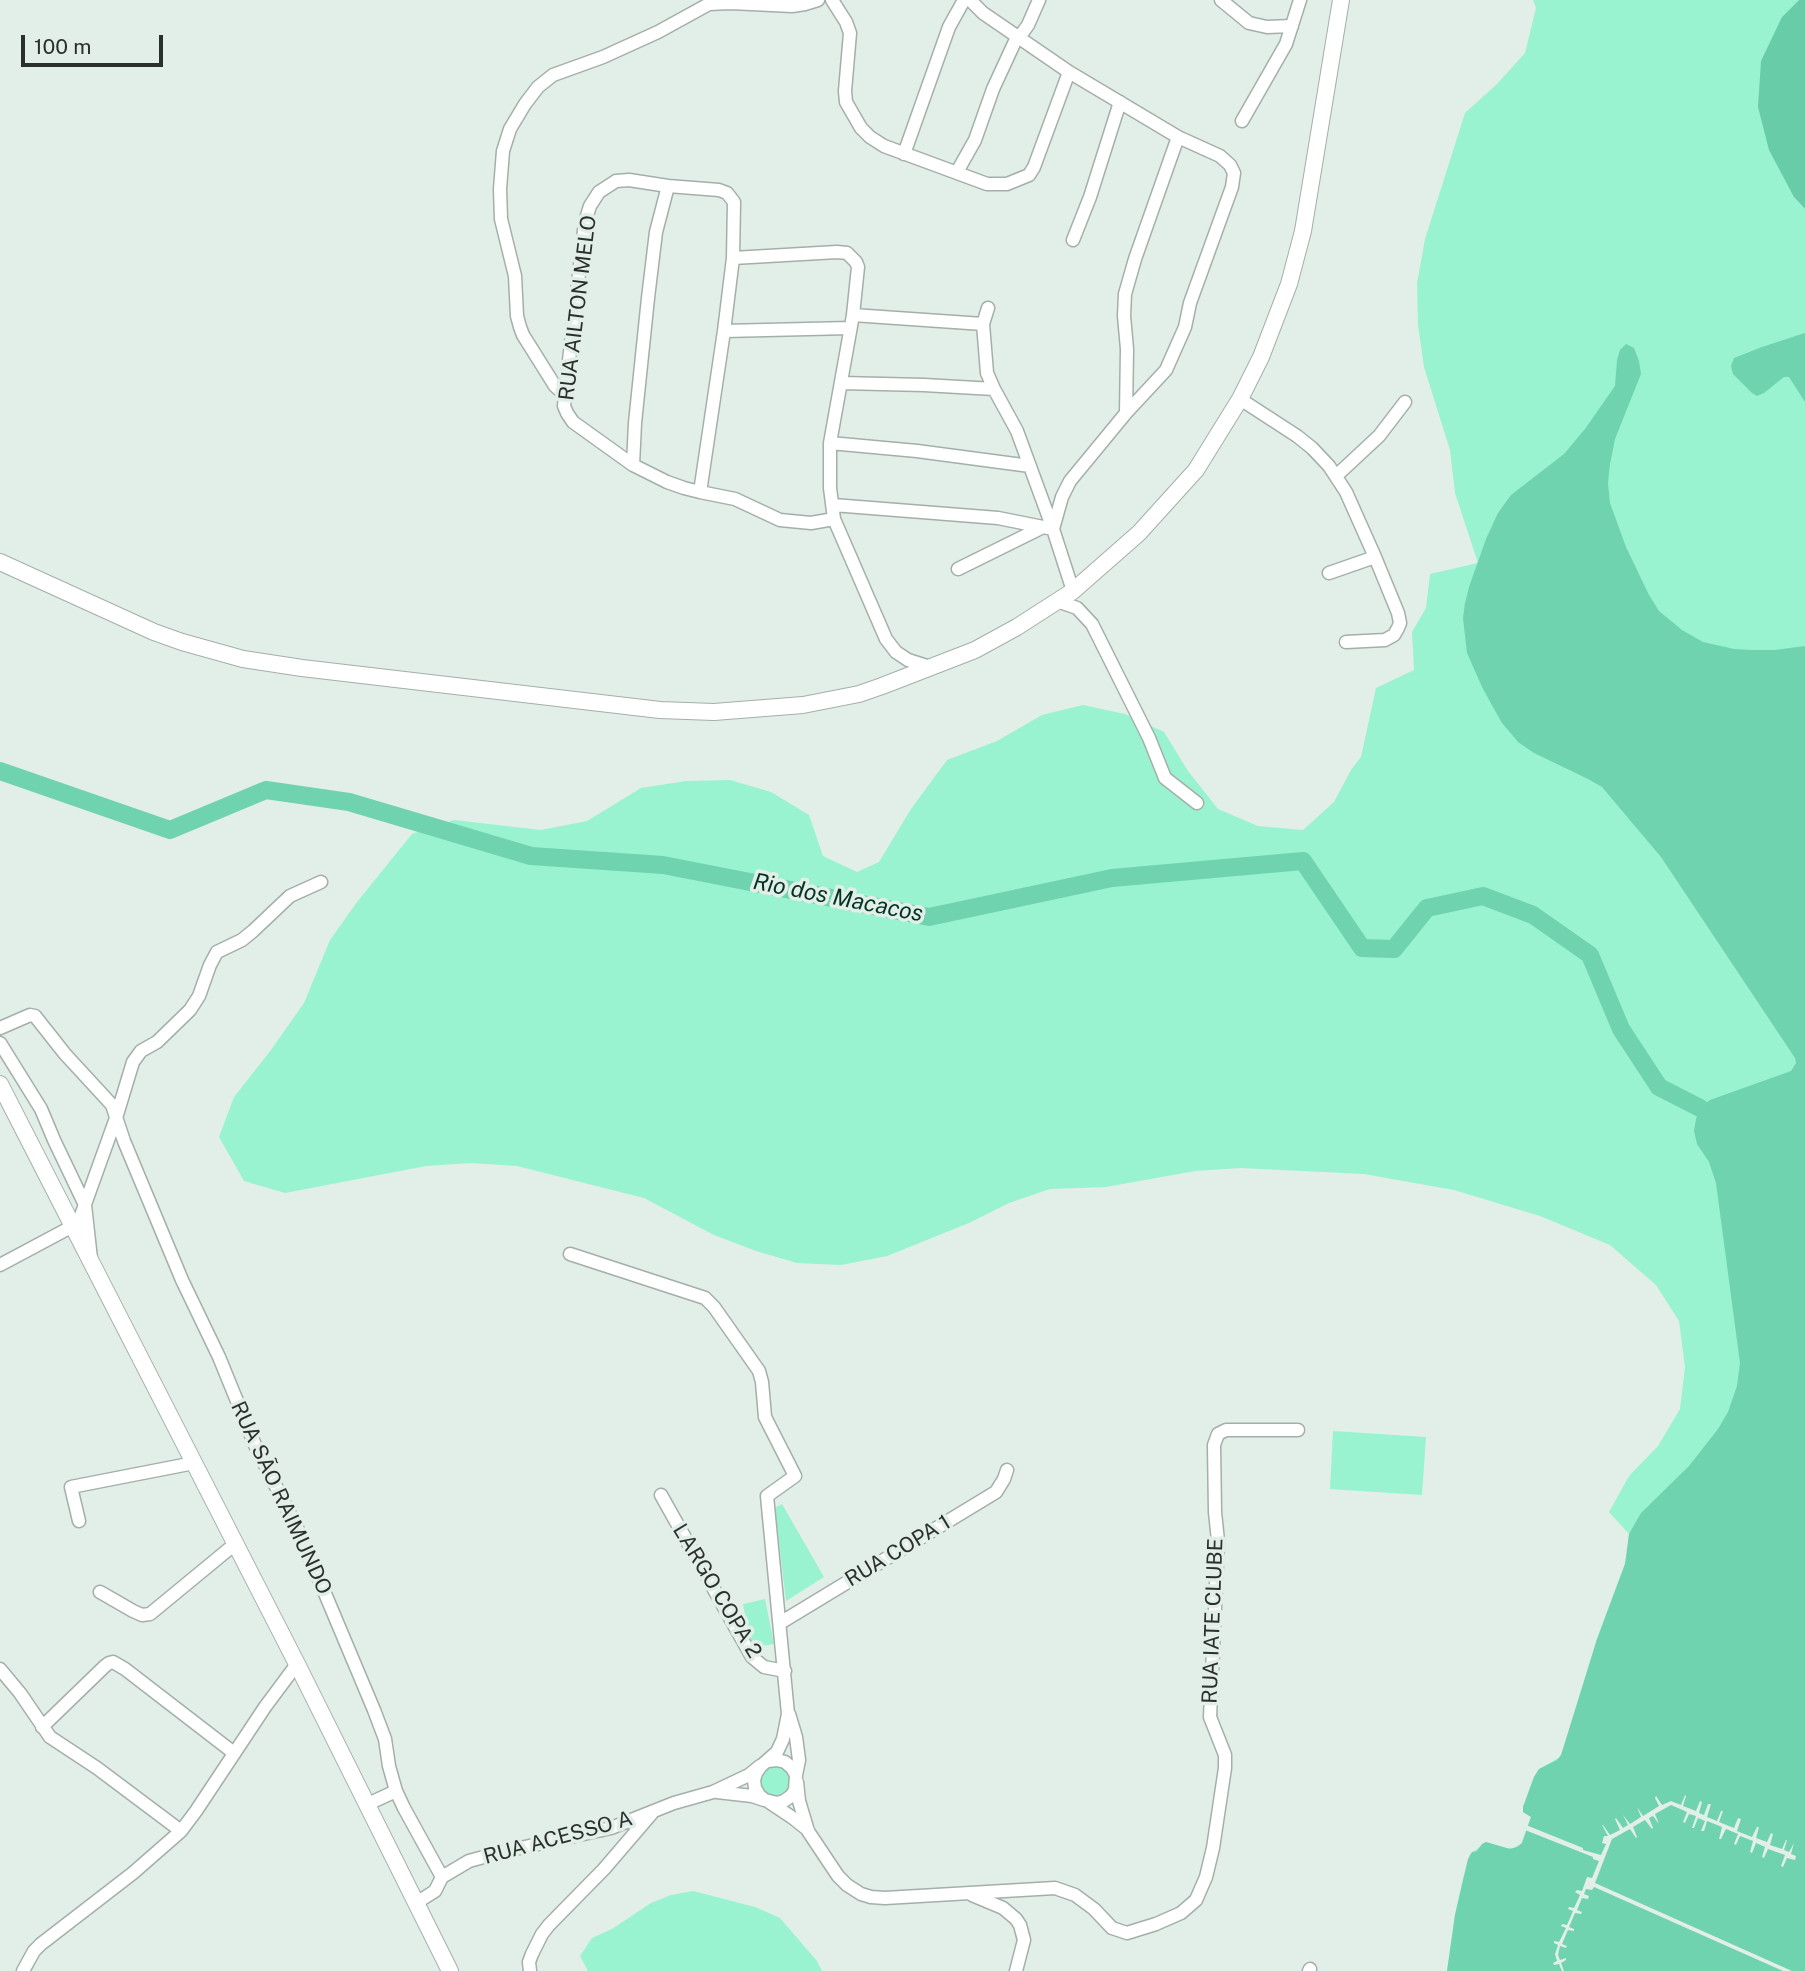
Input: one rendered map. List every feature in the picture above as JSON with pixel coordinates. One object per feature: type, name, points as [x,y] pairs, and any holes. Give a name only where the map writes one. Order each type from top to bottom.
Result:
[{"type":"main road","points":[[0,562],[154,632],[243,659],[634,708],[714,712],[803,705],[867,691],[975,650],[1017,627],[1073,590],[1139,533],[1196,470],[1240,399],[1261,357],[1289,284],[1303,231],[1341,0]]},
{"type":"main road","points":[[0,1084],[297,1664],[450,1971]]},
{"type":"street","points":[[565,395],[555,386],[523,335],[517,316],[515,275],[501,219],[503,152],[510,129],[525,104],[538,87],[554,75],[658,32],[709,4],[792,6],[818,0]]},
{"type":"street","points":[[832,0],[850,33],[846,102],[854,118],[870,137],[884,146],[987,184],[1007,184],[1028,175],[1034,167],[1069,72]]},
{"type":"street","points":[[904,153],[945,37],[964,0]]},
{"type":"street","points":[[958,569],[1048,528],[1070,481],[1126,413],[1166,370],[1185,327],[1190,303],[1232,187],[1234,173],[1220,156],[1178,137],[1069,72],[983,13],[970,0]]},
{"type":"street","points":[[957,172],[975,140],[993,89],[1017,37],[1023,33],[1039,0]]},
{"type":"street","points":[[1221,0],[1249,23],[1267,27],[1292,26]]},
{"type":"street","points":[[1242,121],[1286,44],[1300,0]]},
{"type":"street","points":[[1073,240],[1090,197],[1120,102]]},
{"type":"street","points":[[1126,413],[1125,294],[1178,137]]},
{"type":"street","name":"RUA AILTON MELO","points":[[733,258],[735,209],[734,202],[727,193],[629,180],[616,181],[599,192],[584,222],[564,406],[573,422],[634,465],[667,482],[734,499],[780,520],[811,523],[834,519]]},
{"type":"street","points":[[634,465],[635,423],[656,232],[668,186]]},
{"type":"street","points":[[700,492],[733,258],[847,253],[858,267],[830,443],[828,469],[834,519],[886,639],[896,652],[908,660],[930,667]]},
{"type":"street","points":[[988,308],[983,324],[987,373],[1017,431],[1048,528],[1073,590]]},
{"type":"street","points":[[724,331],[851,321],[983,324]]},
{"type":"street","points":[[841,383],[994,389]]},
{"type":"street","points":[[1240,399],[1312,448],[1346,492],[1375,556],[1400,623],[1394,635],[1385,640],[1346,642]]},
{"type":"street","points":[[1336,476],[1379,436],[1405,402]]},
{"type":"street","points":[[830,443],[1030,466]]},
{"type":"street","points":[[833,505],[998,518],[1048,528]]},
{"type":"street","points":[[1329,573],[1375,556]]},
{"type":"street","points":[[1057,601],[1077,608],[1092,624],[1143,726],[1165,778],[1197,803]]},
{"type":"street","points":[[0,1265],[79,1221],[117,1118],[132,1062],[141,1051],[157,1042],[190,1010],[218,952],[242,940],[290,896],[321,882]]},
{"type":"street","name":"RUA SÃO RAIMUNDO","points":[[0,1028],[30,1015],[35,1016],[65,1054],[108,1099],[182,1280],[219,1357],[251,1437],[299,1534],[374,1710],[385,1739],[396,1791],[442,1877]]},
{"type":"street","points":[[0,1043],[41,1110],[85,1205],[92,1264]]},
{"type":"street","points":[[570,1254],[699,1295],[710,1302],[759,1371],[765,1417],[795,1476],[766,1496],[788,1714],[796,1737],[799,1801],[808,1830]]},
{"type":"street","name":"RUA IATE CLUBE","points":[[808,1830],[838,1876],[861,1894],[871,1897],[1055,1888],[1075,1895],[1094,1909],[1105,1923],[1127,1933],[1181,1913],[1196,1900],[1206,1877],[1225,1768],[1225,1755],[1210,1717],[1218,1541],[1214,1445],[1218,1434],[1226,1430],[1298,1430]]},
{"type":"street","points":[[79,1521],[71,1487],[194,1462]]},
{"type":"street","name":"RUA COPA 1","points":[[780,1623],[996,1492],[1007,1470]]},
{"type":"street","name":"LARGO COPA 2","points":[[661,1495],[752,1657],[764,1667],[785,1671]]},
{"type":"street","points":[[100,1592],[142,1615],[150,1614],[235,1544]]},
{"type":"street","points":[[42,1727],[105,1666],[113,1662],[234,1752]]},
{"type":"street","points":[[23,1971],[41,1944],[181,1831],[297,1664]]},
{"type":"street","points":[[0,1669],[20,1693],[42,1727],[57,1743],[181,1831]]},
{"type":"street","points":[[788,1714],[783,1739],[777,1752],[764,1764],[754,1780],[755,1788],[759,1795],[808,1830]]},
{"type":"street","points":[[764,1764],[776,1760],[785,1762],[792,1768],[797,1779],[791,1796],[784,1801],[767,1801]]},
{"type":"street","name":"RUA ACESSO A","points":[[416,1903],[435,1891],[442,1877],[470,1861],[611,1828],[655,1810],[713,1792],[749,1775],[764,1764]]},
{"type":"street","points":[[368,1804],[396,1791]]},
{"type":"street","name":"RUA ACESSO A","points":[[713,1792],[752,1796],[767,1801]]},
{"type":"street","points":[[527,1970],[532,1954],[549,1925],[604,1869],[655,1810]]},
{"type":"street","points":[[968,1893],[1003,1908],[1016,1919],[1024,1940],[1016,1971]]},
{"type":"shaded area","points":[[1533,0],[1799,0],[1782,17],[1794,197],[1805,209],[1805,1205],[1758,1364],[1590,1727],[1447,1971],[1455,1915],[1470,1854],[1486,1842],[1506,1848],[1521,1844],[1531,1817],[1523,1812],[1523,1807],[1534,1777],[1539,1769],[1560,1757],[1565,1745],[1597,1639],[1627,1558],[1629,1534],[1609,1512],[1629,1476],[1658,1446],[1680,1409],[1685,1367],[1679,1321],[1656,1285],[1610,1245],[1540,1216],[1454,1190],[1364,1174],[1241,1168],[1195,1171],[1106,1187],[1050,1189],[1009,1203],[969,1223],[887,1256],[841,1265],[797,1263],[714,1235],[644,1198],[517,1166],[471,1163],[426,1166],[285,1193],[244,1181],[219,1137],[234,1097],[304,1003],[330,940],[357,902],[412,834],[454,820],[541,830],[587,821],[641,788],[686,781],[730,780],[771,792],[809,815],[823,856],[857,872],[879,862],[911,809],[947,760],[997,741],[1042,715],[1083,705],[1125,714],[1164,732],[1188,771],[1218,809],[1258,826],[1303,830],[1334,802],[1361,757],[1376,688],[1414,670],[1412,632],[1426,608],[1430,574],[1478,563],[1455,493],[1450,450],[1424,367],[1418,325],[1417,283],[1425,239],[1465,113],[1497,84],[1525,53],[1536,8]]},
{"type":"shaded area","points":[[1799,0],[1805,0],[1805,209],[1794,197],[1769,150],[1758,107],[1761,61],[1782,17]]},
{"type":"shaded area","points":[[1805,333],[1805,402],[1789,377],[1784,377],[1757,396],[1733,374],[1731,366],[1734,358]]},
{"type":"shaded area","points":[[1626,344],[1634,348],[1641,374],[1615,439],[1608,483],[1610,503],[1626,547],[1649,595],[1659,611],[1682,630],[1703,642],[1751,650],[1805,646],[1805,1971],[1447,1971],[1455,1915],[1468,1859],[1472,1852],[1486,1842],[1510,1849],[1522,1843],[1531,1817],[1523,1812],[1523,1807],[1539,1769],[1561,1755],[1597,1639],[1625,1564],[1629,1534],[1641,1513],[1689,1466],[1718,1429],[1728,1412],[1737,1386],[1740,1363],[1716,1183],[1709,1162],[1697,1144],[1694,1131],[1700,1108],[1710,1100],[1791,1071],[1796,1063],[1661,857],[1602,787],[1534,753],[1518,742],[1502,723],[1467,653],[1463,618],[1465,603],[1486,539],[1498,513],[1511,495],[1564,454],[1585,429],[1615,386],[1617,360],[1620,350]]},
{"type":"shaded area","points":[[1333,1431],[1426,1437],[1422,1495],[1330,1489]]},
{"type":"shaded area","points":[[782,1504],[824,1577],[786,1601],[775,1508]]},
{"type":"shaded area","points":[[765,1599],[774,1644],[751,1648],[743,1604]]},
{"type":"shaded area","points":[[771,1763],[788,1768],[794,1784],[784,1798],[762,1794],[758,1776]]},
{"type":"shaded area","points":[[693,1891],[755,1907],[780,1918],[817,1961],[822,1971],[588,1971],[580,1956],[592,1938],[612,1929],[651,1903],[671,1895]]},
{"type":"pier","points":[[1685,1795],[1683,1806],[1696,1811],[1700,1801],[1699,1813],[1704,1815],[1708,1804],[1711,1804],[1707,1817],[1717,1821],[1723,1811],[1719,1822],[1734,1828],[1738,1818],[1741,1819],[1737,1831],[1752,1837],[1759,1827],[1756,1838],[1767,1842],[1771,1833],[1770,1845],[1782,1849],[1787,1840],[1784,1850],[1789,1852],[1794,1843],[1791,1854],[1796,1856],[1795,1860],[1787,1858],[1783,1867],[1781,1866],[1785,1855],[1768,1849],[1764,1858],[1765,1847],[1756,1843],[1752,1853],[1753,1841],[1740,1836],[1736,1845],[1734,1844],[1738,1834],[1726,1829],[1719,1839],[1722,1827],[1707,1821],[1704,1831],[1701,1831],[1705,1821],[1698,1818],[1692,1828],[1696,1816],[1689,1814],[1685,1823],[1683,1822],[1687,1812],[1671,1805],[1655,1814],[1659,1824],[1653,1816],[1649,1818],[1652,1829],[1645,1820],[1633,1827],[1636,1838],[1630,1829],[1612,1839],[1595,1883],[1792,1971],[1783,1971],[1594,1887],[1592,1890],[1586,1889],[1584,1894],[1589,1896],[1588,1899],[1582,1898],[1577,1910],[1582,1912],[1581,1914],[1575,1913],[1569,1927],[1574,1931],[1568,1930],[1562,1944],[1567,1946],[1566,1948],[1560,1946],[1560,1960],[1566,1958],[1561,1963],[1562,1971],[1559,1964],[1553,1963],[1557,1961],[1555,1954],[1558,1945],[1554,1941],[1559,1942],[1566,1928],[1561,1926],[1567,1925],[1573,1911],[1568,1909],[1574,1908],[1580,1895],[1575,1892],[1582,1891],[1587,1877],[1592,1878],[1599,1861],[1525,1830],[1526,1825],[1601,1855],[1606,1844],[1602,1843],[1604,1836],[1608,1836],[1602,1825],[1610,1835],[1620,1830],[1616,1818],[1623,1828],[1628,1825],[1623,1815],[1630,1824],[1641,1817],[1637,1807],[1643,1816],[1659,1806],[1656,1796],[1662,1805],[1671,1801],[1681,1805]]},
{"type":"waterway","name":"Rio dos Macacos","points":[[0,771],[170,830],[266,790],[349,802],[531,856],[663,865],[929,917],[1112,878],[1303,861],[1362,948],[1394,949],[1427,908],[1483,896],[1533,915],[1590,955],[1621,1029],[1659,1087],[1700,1108]]}]
